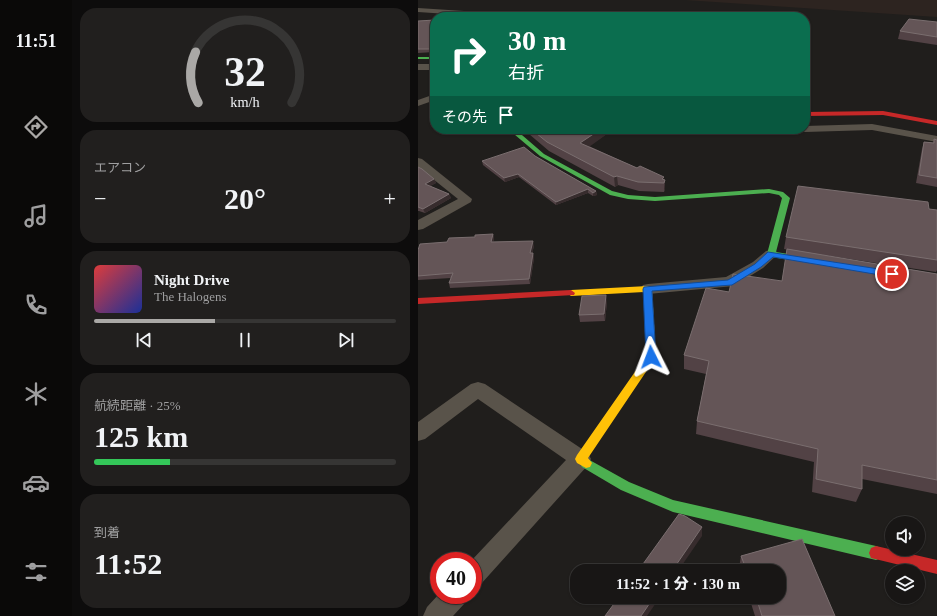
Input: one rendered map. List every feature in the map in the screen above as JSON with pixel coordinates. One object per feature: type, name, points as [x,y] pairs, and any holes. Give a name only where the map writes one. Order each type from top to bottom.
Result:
[{"type":"street","points":[[418,10],[438,12]]},
{"type":"street","points":[[418,58],[430,58]]},
{"type":"street","points":[[418,67],[430,67]]},
{"type":"street","points":[[418,103],[430,99]]},
{"type":"street","points":[[810,114],[883,114],[937,123]]},
{"type":"street","points":[[810,129],[872,127],[937,139]]},
{"type":"street","points":[[418,302],[648,289],[729,282],[758,266],[771,254],[786,198],[781,193],[769,191],[655,199],[628,197],[610,193],[542,154],[517,134]]},
{"type":"street","points":[[418,161],[466,199],[418,226]]},
{"type":"street","points":[[771,254],[824,263]]},
{"type":"street","points":[[482,566],[581,459],[651,357],[648,289]]},
{"type":"street","points":[[418,433],[478,389],[595,470],[636,492],[673,506],[937,567]]},
{"type":"street","points":[[436,616],[447,604]]},
{"type":"shaded area","points":[[685,0],[937,0],[937,17]]},
{"type":"building","points":[[909,19],[937,22],[937,37],[900,31]]},
{"type":"building","points":[[430,20],[430,49],[418,49],[418,21]]},
{"type":"building","points":[[537,134],[594,134],[580,143],[637,168],[640,166],[664,177],[662,179],[665,180],[664,183],[638,182],[617,176],[614,177],[547,142]]},
{"type":"building","points":[[934,139],[937,140],[937,178],[919,175],[924,142],[934,143]]},
{"type":"building","points":[[524,147],[535,156],[596,191],[593,193],[588,189],[556,202],[518,174],[504,178],[482,161]]},
{"type":"building","points":[[418,167],[434,179],[425,184],[449,194],[423,209],[418,207]]},
{"type":"building","points":[[798,186],[928,202],[929,209],[937,210],[937,260],[786,237]]},
{"type":"building","points":[[493,234],[491,242],[533,241],[530,253],[533,253],[529,279],[449,283],[453,273],[418,276],[418,250],[420,244],[447,242],[449,238],[475,237],[475,235]]},
{"type":"building","points":[[787,249],[937,274],[937,480],[862,465],[862,489],[816,479],[818,449],[697,421],[709,361],[684,355],[706,288],[729,292],[733,274],[782,281]]},
{"type":"building","points":[[606,295],[604,314],[579,315],[582,296]]},
{"type":"building","points":[[679,514],[685,516],[702,527],[677,564],[643,564]]},
{"type":"building","points":[[802,539],[835,616],[762,616],[758,604],[786,604],[786,564],[744,564],[741,556]]},
{"type":"building","points":[[614,604],[649,604],[641,616],[605,616]]},
{"type":"traffic: fast","points":[[418,58],[430,58]]},
{"type":"traffic: fast","points":[[517,134],[542,155],[610,193],[628,197],[655,199],[769,191],[781,193],[786,198],[771,254],[814,261]]},
{"type":"traffic: fast","points":[[586,463],[625,486],[673,506],[876,553]]},
{"type":"traffic: slow","points":[[571,293],[648,289],[651,357],[581,459],[586,463]]},
{"type":"traffic: jam","points":[[810,114],[883,113],[937,123]]},
{"type":"traffic: jam","points":[[418,301],[571,293]]},
{"type":"traffic: jam","points":[[876,553],[937,567]]},
{"type":"route","points":[[651,357],[648,289],[729,282],[758,266],[771,254],[892,274]]}]
